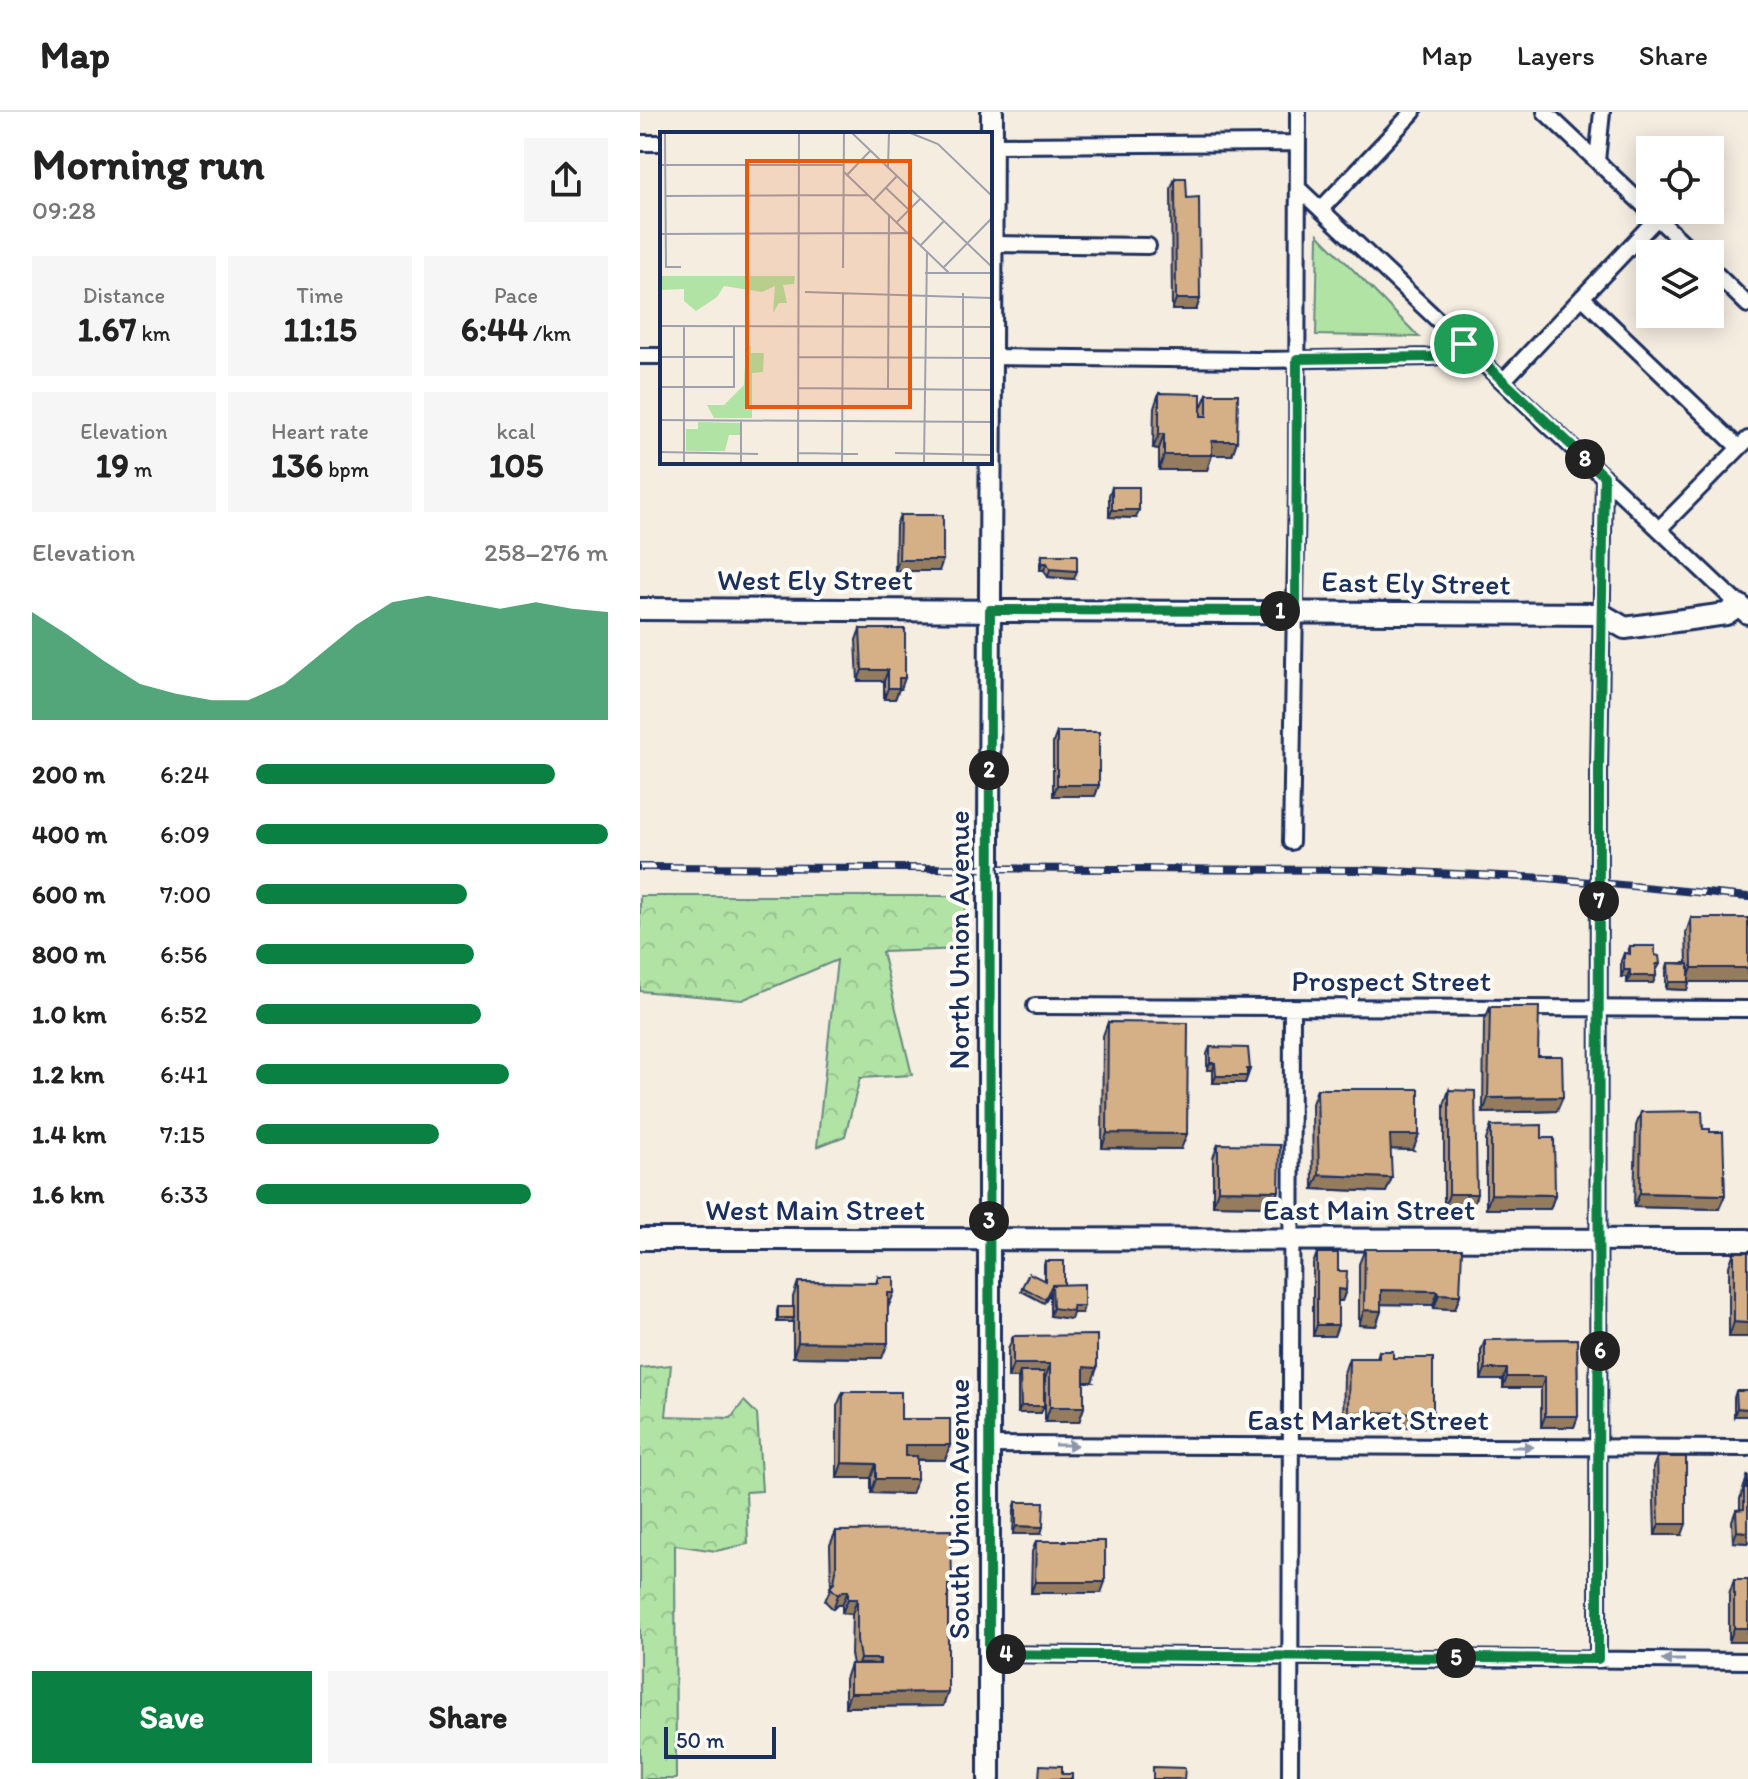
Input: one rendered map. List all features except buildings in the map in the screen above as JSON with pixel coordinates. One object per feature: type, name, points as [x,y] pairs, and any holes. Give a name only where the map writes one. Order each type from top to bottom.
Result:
[{"type":"street","name":"North Union Avenue","points":[[991,132],[992,112]]},
{"type":"street","points":[[1291,842],[1296,611],[1298,112]]},
{"type":"street","points":[[1321,209],[1413,112]]},
{"type":"street","points":[[1545,112],[1636,198]]},
{"type":"street","points":[[1597,161],[1602,112]]},
{"type":"street","points":[[992,145],[1298,143]]},
{"type":"street","points":[[1298,188],[1744,609]]},
{"type":"street","points":[[1503,381],[1651,224]]},
{"type":"street","points":[[1663,224],[1680,240]]},
{"type":"street","points":[[992,244],[1148,246]]},
{"type":"street","points":[[1724,282],[1748,305]]},
{"type":"street","points":[[1582,297],[1744,443],[1659,529]]},
{"type":"street","points":[[992,357],[1297,359],[1451,354],[1456,361],[1457,351],[1464,344]]},
{"type":"street","name":"North Union Avenue","points":[[989,1239],[990,464]]},
{"type":"street","points":[[1598,1659],[1604,476]]},
{"type":"street","name":"West Ely Street","points":[[640,609],[990,610]]},
{"type":"street","name":"East Ely Street","points":[[990,610],[1601,614],[1625,628],[1744,609]]},
{"type":"street","name":"Prospect Street","points":[[1035,1006],[1748,1009]]},
{"type":"street","points":[[1290,1779],[1292,1007]]},
{"type":"street","name":"West Main Street","points":[[640,1239],[989,1239]]},
{"type":"street","name":"East Main Street","points":[[989,1239],[1748,1240]]},
{"type":"street","name":"South Union Avenue","points":[[989,1239],[989,1779]]},
{"type":"street","name":"East Market Street","points":[[988,1445],[1748,1448]]},
{"type":"street","points":[[989,1654],[1748,1661]]},
{"type":"green space","points":[[1318,234],[1419,337],[1316,335]]},
{"type":"green space","points":[[640,896],[966,896],[964,949],[882,952],[912,1075],[860,1078],[845,1136],[817,1147],[837,960],[742,1000],[640,991]]},
{"type":"green space","points":[[671,1365],[666,1416],[731,1418],[744,1401],[757,1414],[762,1491],[746,1492],[748,1544],[716,1551],[675,1545],[676,1779],[640,1779],[640,1368]]},
{"type":"railway","points":[[640,867],[1368,870],[1547,878],[1748,897]]},
{"type":"route","points":[[1464,344],[1604,476],[1599,771],[1598,1659],[989,1654],[990,610],[1296,611],[1297,359],[1451,354],[1456,361],[1457,351],[1464,344]]}]
